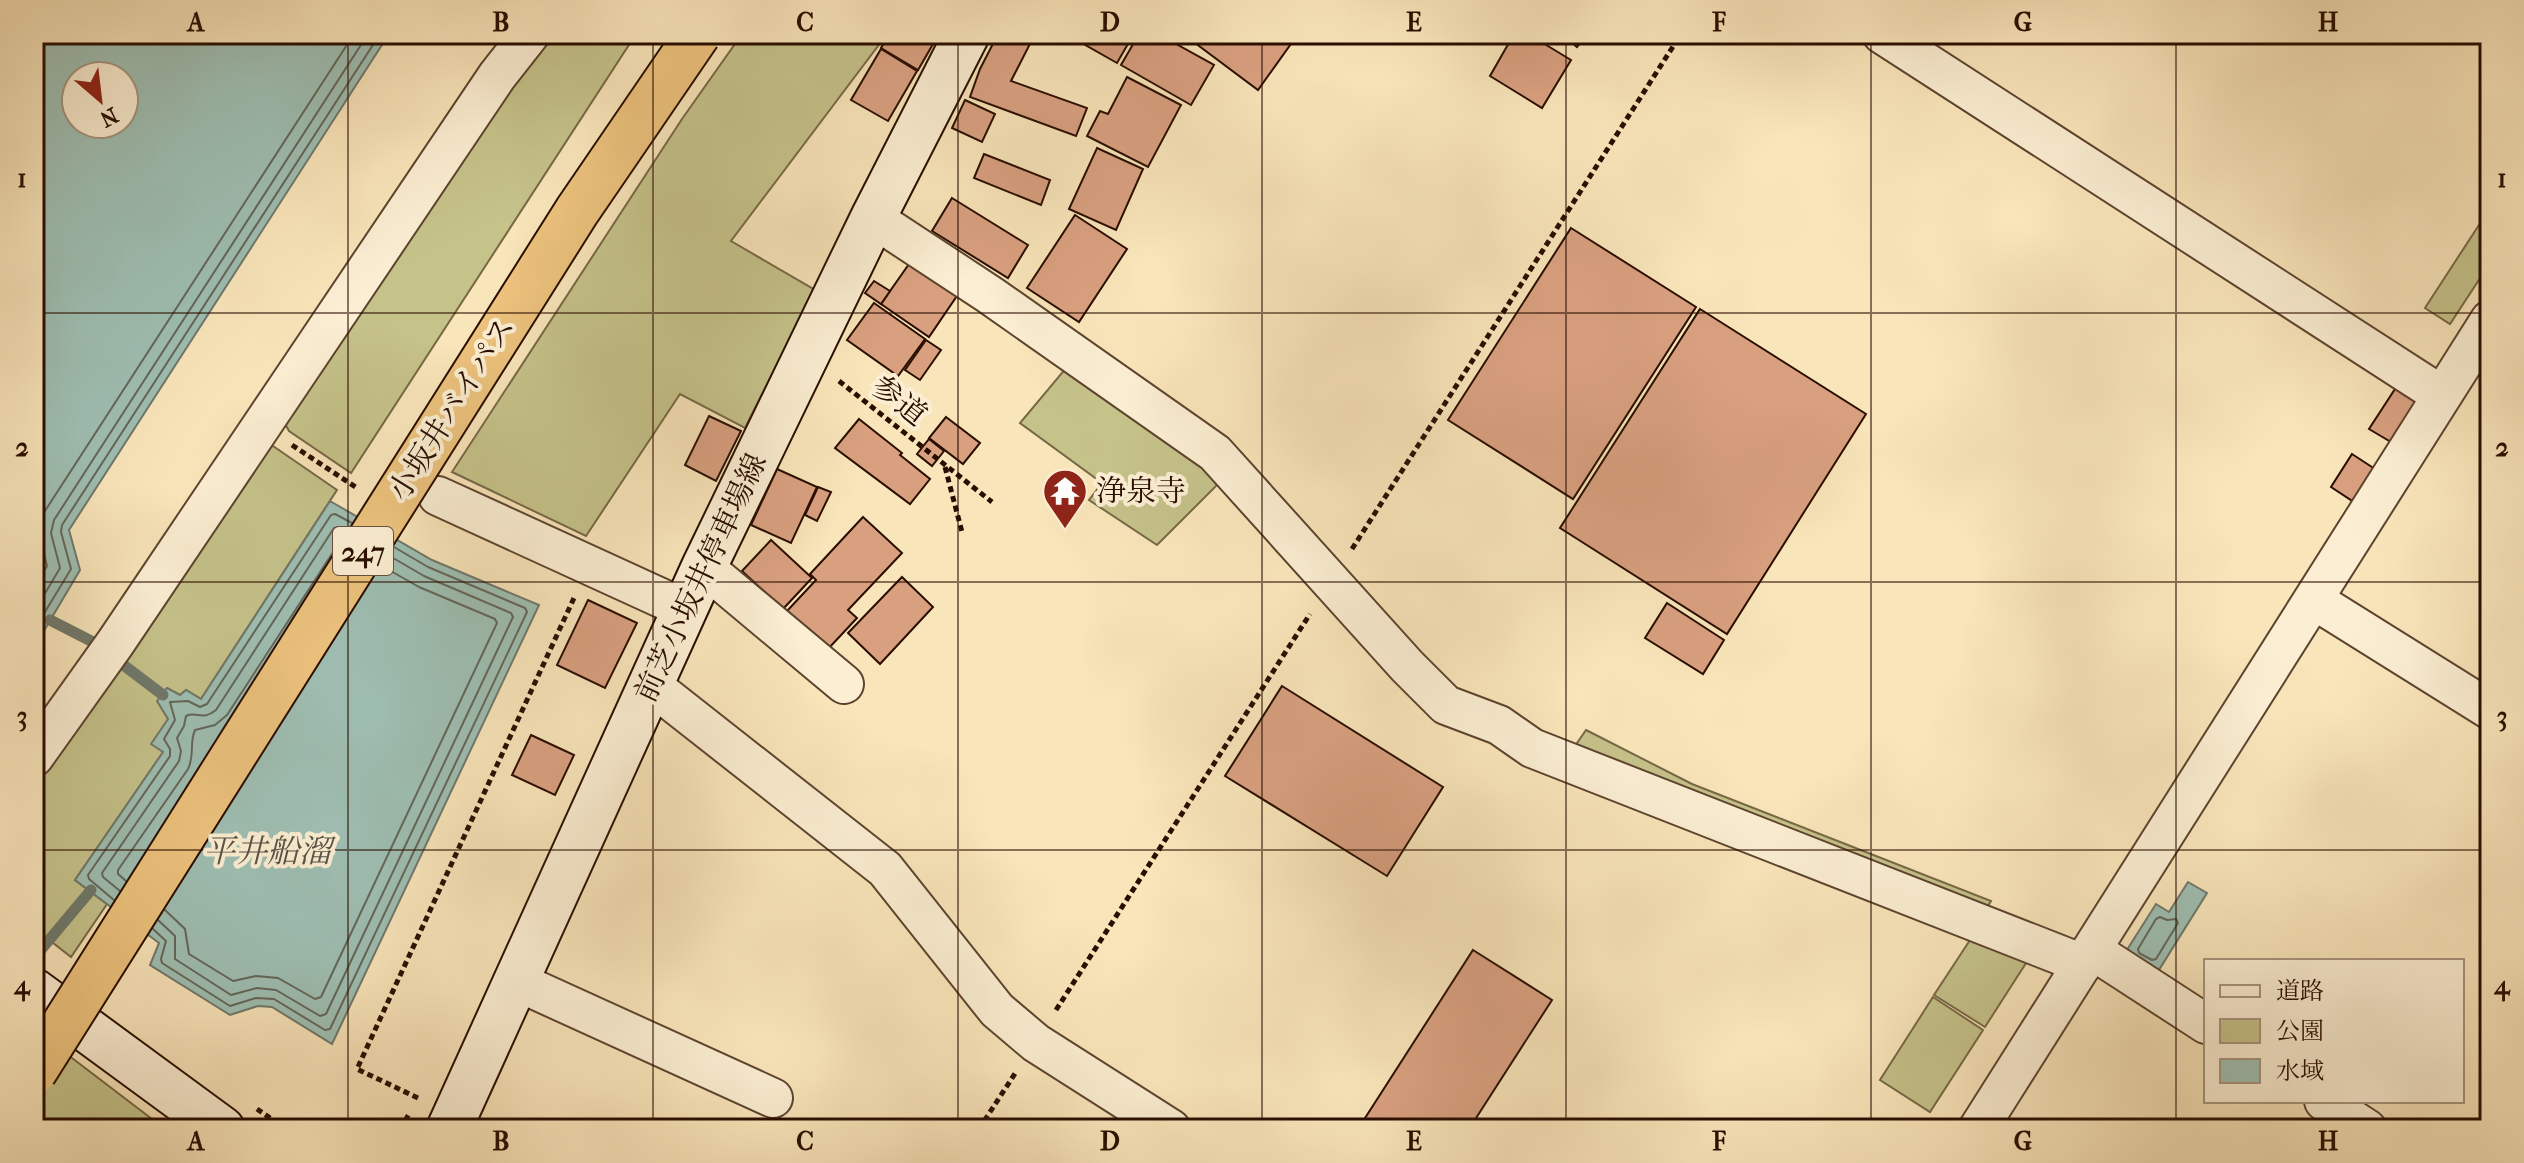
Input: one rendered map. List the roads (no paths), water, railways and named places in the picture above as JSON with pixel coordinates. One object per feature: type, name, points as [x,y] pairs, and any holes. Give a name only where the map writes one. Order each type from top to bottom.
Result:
[{"type":"highway","name":"小坂井バイパス","points":[[34,1072],[577,211],[698,34]]},
{"type":"main road","name":"前芝小坂井停車場線","points":[[452,1123],[704,567],[873,218],[967,34]]},
{"type":"main road","points":[[34,991],[222,1129]]},
{"type":"street","points":[[34,757],[116,642],[488,89],[530,34]]},
{"type":"street","points":[[1882,34],[2441,395]]},
{"type":"street","points":[[873,218],[990,295],[1215,453],[1446,705],[1499,725],[1532,748],[2087,957],[2204,1023]]},
{"type":"street","points":[[1978,1129],[2490,320]]},
{"type":"street","points":[[438,496],[685,609]]},
{"type":"street","points":[[704,567],[844,684]]},
{"type":"street","points":[[2314,600],[2490,710]]},
{"type":"street","points":[[651,685],[885,869],[997,1010],[1036,1043],[1171,1129]]},
{"type":"street","points":[[516,981],[773,1098]]},
{"type":"street","points":[[2327,1103],[2367,1129]]},
{"type":"water","points":[[34,34],[389,34],[69,530],[80,570],[42,634],[34,640]]},
{"type":"water","name":"平井船溜","points":[[330,501],[432,560],[539,605],[332,1044],[272,1007],[258,1006],[230,1015],[150,965],[159,943],[75,880],[163,752],[151,744],[168,719],[157,701],[167,688],[180,695],[186,690],[201,699]]},
{"type":"water","points":[[2188,882],[2207,893],[2157,973],[2125,953],[2156,904],[2169,912]]},
{"type":"waterway","points":[[50,620],[93,642],[163,695]]},
{"type":"waterway","points":[[34,958],[91,890]]},
{"type":"place","name":"浄泉寺","points":[[1065,530]]}]
